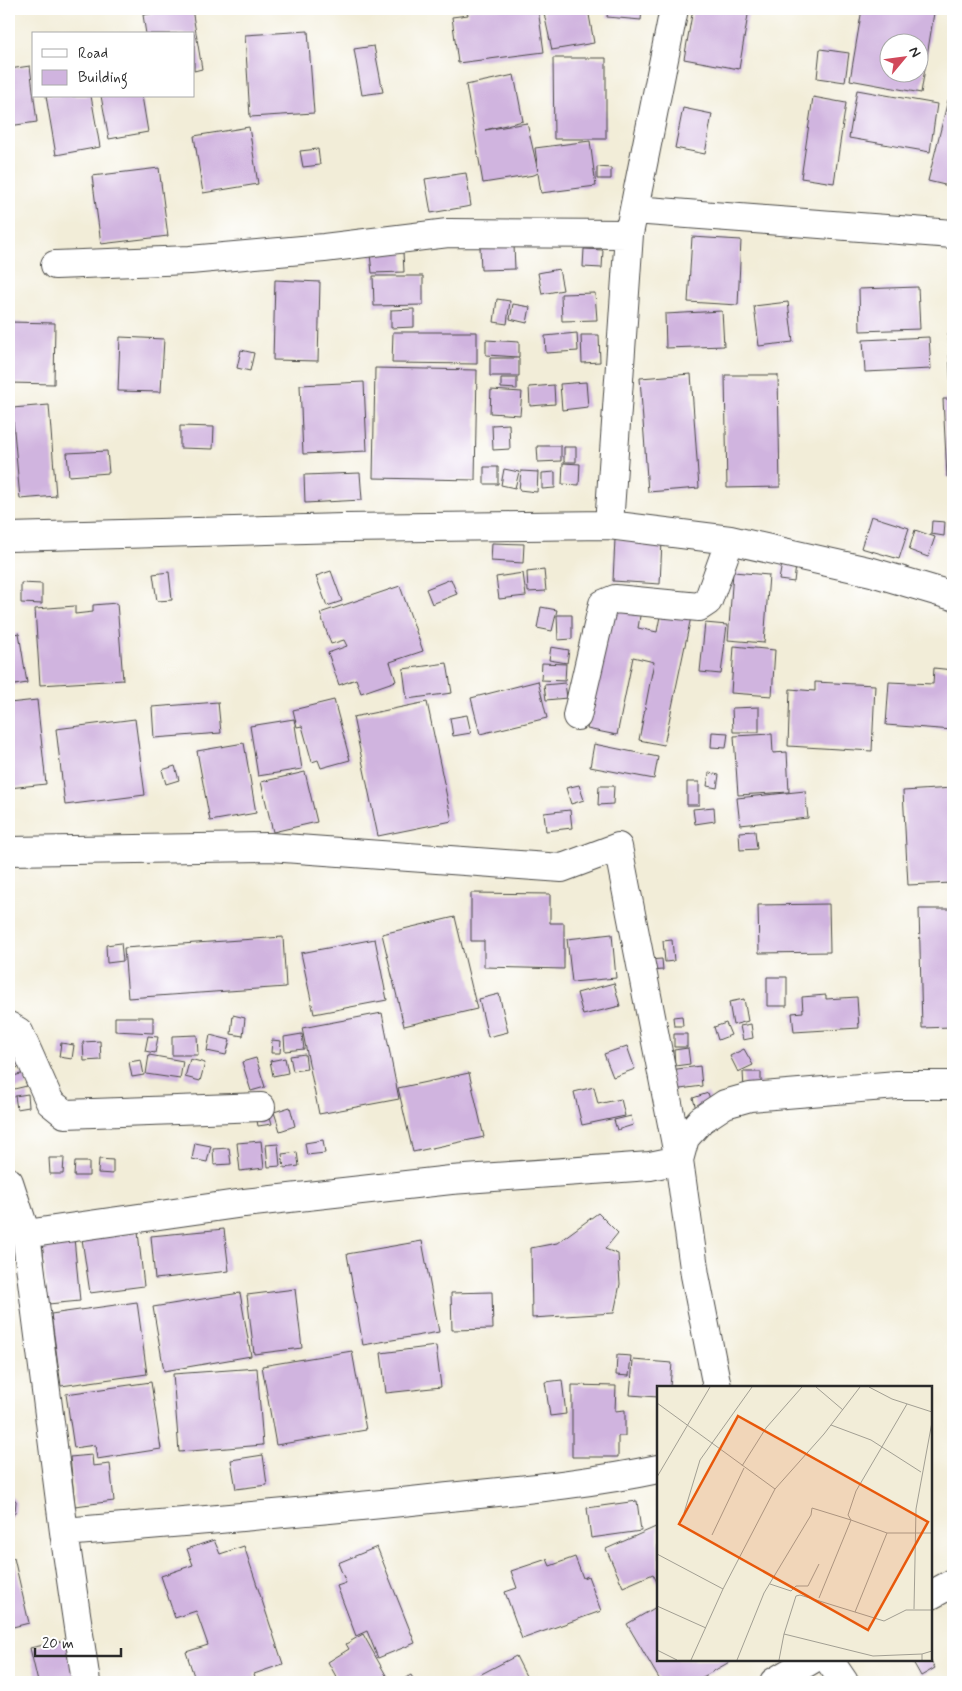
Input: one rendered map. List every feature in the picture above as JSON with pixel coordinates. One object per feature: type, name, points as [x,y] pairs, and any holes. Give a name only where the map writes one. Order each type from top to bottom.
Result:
[{"type":"street","points":[[609,525],[632,222],[674,9]]},
{"type":"street","points":[[55,266],[190,260],[324,248],[448,233],[632,222],[953,234]]},
{"type":"street","points":[[9,537],[343,528],[609,525],[730,540],[872,572],[953,596]]},
{"type":"street","points":[[577,716],[603,604],[615,599],[699,607],[708,601],[730,540]]},
{"type":"street","points":[[9,852],[270,847],[562,868],[618,847],[679,1160],[695,1275],[716,1386]]},
{"type":"street","points":[[9,1026],[19,1032],[50,1102],[65,1114],[261,1107]]},
{"type":"street","points":[[679,1160],[685,1138],[701,1120],[725,1104],[750,1097],[877,1087],[953,1085]]},
{"type":"street","points":[[26,1234],[254,1202],[451,1180],[650,1166],[679,1160]]},
{"type":"street","points":[[9,1182],[26,1234],[64,1532],[86,1682]]},
{"type":"street","points":[[64,1532],[302,1512],[483,1494],[614,1478],[657,1469]]},
{"type":"street","points":[[932,1594],[953,1583]]},
{"type":"street","points":[[774,1682],[809,1661]]},
{"type":"street","points":[[830,1661],[844,1682]]},
{"type":"building","points":[[178,9],[192,9],[202,69],[195,71],[195,32],[146,32],[143,15]]},
{"type":"building","points":[[538,9],[544,52],[458,63],[452,17],[468,15],[467,10]]},
{"type":"building","points":[[543,9],[588,9],[594,43],[552,50]]},
{"type":"building","points":[[608,9],[642,9],[641,20],[607,17]]},
{"type":"building","points":[[693,9],[749,9],[739,69],[684,59]]},
{"type":"building","points":[[862,9],[910,9],[934,13],[930,38],[930,32],[880,32],[880,82],[923,82],[921,93],[850,80]]},
{"type":"building","points":[[308,31],[314,113],[250,117],[245,35]]},
{"type":"building","points":[[374,46],[383,92],[362,95],[354,49]]},
{"type":"building","points":[[820,49],[849,53],[845,82],[817,78]]},
{"type":"building","points":[[553,58],[606,58],[606,139],[554,139]]},
{"type":"building","points":[[30,66],[32,98],[34,98],[37,122],[9,126],[9,69]]},
{"type":"building","points":[[514,75],[523,121],[485,130],[527,123],[538,171],[535,148],[590,141],[596,186],[541,193],[538,173],[483,183],[466,85]]},
{"type":"building","points":[[857,90],[937,104],[930,152],[849,138]]},
{"type":"building","points":[[813,97],[846,103],[834,183],[801,178]]},
{"type":"building","points":[[46,98],[91,98],[100,147],[56,155]]},
{"type":"building","points":[[101,98],[142,98],[148,132],[109,139]]},
{"type":"building","points":[[948,100],[953,101],[953,187],[928,181]]},
{"type":"building","points":[[683,108],[712,114],[705,154],[675,148]]},
{"type":"building","points":[[249,127],[258,184],[203,193],[194,136]]},
{"type":"building","points":[[318,149],[320,165],[303,167],[300,151]]},
{"type":"building","points":[[597,167],[611,168],[611,179],[597,179]]},
{"type":"building","points":[[159,168],[168,236],[101,244],[92,176]]},
{"type":"building","points":[[466,173],[471,206],[431,213],[425,179]]},
{"type":"building","points":[[692,237],[741,240],[738,305],[688,302]]},
{"type":"building","points":[[514,245],[515,269],[481,270],[480,246]]},
{"type":"building","points":[[584,249],[603,250],[602,268],[583,267]]},
{"type":"building","points":[[403,252],[404,272],[372,273],[370,254]]},
{"type":"building","points":[[559,269],[563,290],[542,294],[538,273]]},
{"type":"building","points":[[373,276],[423,276],[423,305],[374,306]]},
{"type":"building","points":[[275,280],[320,282],[318,361],[273,360]]},
{"type":"building","points":[[918,287],[920,329],[860,331],[859,289]]},
{"type":"building","points":[[595,293],[597,320],[562,321],[561,294]]},
{"type":"building","points":[[497,299],[510,301],[507,324],[494,322]]},
{"type":"building","points":[[788,302],[793,342],[759,346],[754,306]]},
{"type":"building","points":[[513,304],[530,307],[527,323],[510,319]]},
{"type":"building","points":[[414,309],[414,327],[391,328],[391,310]]},
{"type":"building","points":[[722,311],[724,346],[666,348],[665,314]]},
{"type":"building","points":[[9,322],[55,323],[54,384],[9,383]]},
{"type":"building","points":[[393,332],[477,332],[477,364],[392,363]]},
{"type":"building","points":[[577,333],[578,351],[546,353],[545,336]]},
{"type":"building","points":[[948,333],[953,333],[953,391],[951,391]]},
{"type":"building","points":[[581,335],[599,335],[600,362],[582,363]]},
{"type":"building","points":[[120,337],[164,339],[161,392],[118,391]]},
{"type":"building","points":[[929,337],[931,369],[865,372],[863,340]]},
{"type":"building","points":[[486,340],[519,342],[519,357],[486,355]]},
{"type":"building","points":[[241,350],[254,353],[250,371],[237,368]]},
{"type":"building","points":[[490,358],[519,358],[519,376],[490,376]]},
{"type":"building","points":[[375,368],[477,370],[475,480],[373,478]]},
{"type":"building","points":[[691,374],[699,488],[648,492],[640,378]]},
{"type":"building","points":[[725,375],[778,375],[780,487],[727,488]]},
{"type":"building","points":[[501,378],[517,378],[517,389],[501,388]]},
{"type":"building","points":[[364,382],[367,451],[303,454],[300,385]]},
{"type":"building","points":[[586,382],[588,407],[562,410],[560,384]]},
{"type":"building","points":[[554,385],[555,404],[530,406],[529,387]]},
{"type":"building","points":[[491,390],[522,392],[520,415],[490,413]]},
{"type":"building","points":[[943,399],[953,399],[953,477],[947,477]]},
{"type":"building","points":[[49,405],[56,496],[20,499],[12,408]]},
{"type":"building","points":[[509,424],[510,449],[493,450],[492,425]]},
{"type":"building","points":[[180,426],[214,427],[213,449],[180,448]]},
{"type":"building","points":[[537,446],[561,446],[561,461],[538,462]]},
{"type":"building","points":[[564,447],[576,447],[576,462],[564,462]]},
{"type":"building","points":[[107,451],[109,473],[69,476],[67,453]]},
{"type":"building","points":[[563,463],[580,464],[579,485],[562,484]]},
{"type":"building","points":[[484,467],[498,467],[498,484],[484,484]]},
{"type":"building","points":[[504,469],[519,472],[515,488],[501,485]]},
{"type":"building","points":[[521,471],[538,472],[537,492],[519,490]]},
{"type":"building","points":[[555,472],[555,488],[542,489],[542,473]]},
{"type":"building","points":[[360,473],[362,500],[305,503],[304,475]]},
{"type":"building","points":[[871,516],[909,528],[899,559],[861,548]]},
{"type":"building","points":[[932,521],[945,522],[944,536],[931,534]]},
{"type":"building","points":[[915,530],[935,537],[928,557],[909,550]]},
{"type":"building","points":[[615,539],[662,541],[660,584],[613,581]]},
{"type":"building","points":[[492,543],[524,544],[523,563],[491,561]]},
{"type":"building","points":[[782,563],[796,565],[794,582],[779,580]]},
{"type":"building","points":[[544,570],[546,591],[528,592],[527,572]]},
{"type":"building","points":[[331,571],[342,601],[327,606],[316,576]]},
{"type":"building","points":[[169,572],[172,600],[157,601],[153,574]]},
{"type":"building","points":[[733,572],[769,575],[764,643],[728,640]]},
{"type":"building","points":[[523,573],[526,596],[499,599],[496,577]]},
{"type":"building","points":[[451,579],[457,594],[432,604],[426,589]]},
{"type":"building","points":[[21,583],[42,584],[42,604],[21,603]]},
{"type":"building","points":[[400,586],[423,651],[390,662],[396,681],[361,693],[356,679],[339,685],[328,653],[347,646],[344,640],[331,644],[320,613]]},
{"type":"building","points":[[9,595],[14,627],[9,628]]},
{"type":"building","points":[[117,603],[123,680],[40,685],[35,609],[75,606],[75,614],[93,612],[93,605]]},
{"type":"building","points":[[612,604],[641,610],[638,628],[657,632],[661,611],[691,617],[664,745],[639,740],[654,662],[633,657],[617,735],[587,729]]},
{"type":"building","points":[[541,607],[557,610],[552,631],[537,628]]},
{"type":"building","points":[[557,615],[572,615],[572,639],[558,640]]},
{"type":"building","points":[[705,623],[727,625],[721,674],[700,672]]},
{"type":"building","points":[[19,633],[27,683],[9,686],[9,635]]},
{"type":"building","points":[[734,646],[775,650],[772,696],[731,693]]},
{"type":"building","points":[[551,647],[569,650],[567,663],[549,660]]},
{"type":"building","points":[[447,663],[452,693],[407,699],[403,669]]},
{"type":"building","points":[[542,663],[566,664],[565,681],[541,680]]},
{"type":"building","points":[[934,668],[953,670],[953,730],[886,725],[889,682],[933,684]]},
{"type":"building","points":[[538,681],[547,718],[480,734],[471,698]]},
{"type":"building","points":[[815,682],[875,685],[872,751],[788,746],[790,689],[815,691]]},
{"type":"building","points":[[565,683],[567,698],[546,700],[544,685]]},
{"type":"building","points":[[37,700],[46,784],[9,788],[9,703]]},
{"type":"building","points":[[334,700],[350,760],[321,768],[318,760],[312,762],[302,726],[297,727],[293,710]]},
{"type":"building","points":[[218,702],[221,733],[154,738],[152,707]]},
{"type":"building","points":[[427,702],[452,821],[378,836],[353,717]]},
{"type":"building","points":[[759,707],[759,732],[733,732],[732,708]]},
{"type":"building","points":[[467,715],[471,733],[453,736],[450,718]]},
{"type":"building","points":[[135,719],[145,795],[65,805],[56,729]]},
{"type":"building","points":[[294,719],[302,769],[258,776],[250,726]]},
{"type":"building","points":[[712,732],[728,733],[726,748],[711,747]]},
{"type":"building","points":[[772,734],[773,753],[787,752],[789,792],[738,795],[734,736]]},
{"type":"building","points":[[244,743],[256,813],[210,821],[197,751]]},
{"type":"building","points":[[594,744],[658,757],[654,779],[590,767]]},
{"type":"building","points":[[175,766],[179,780],[166,784],[162,770]]},
{"type":"building","points":[[305,772],[317,822],[273,832],[261,782]]},
{"type":"building","points":[[709,773],[719,775],[717,788],[707,786]]},
{"type":"building","points":[[687,782],[699,782],[699,805],[687,805]]},
{"type":"building","points":[[579,785],[584,800],[571,804],[566,788]]},
{"type":"building","points":[[599,786],[614,786],[613,804],[598,805]]},
{"type":"building","points":[[953,788],[953,883],[908,885],[903,791]]},
{"type":"building","points":[[805,791],[808,818],[740,825],[737,798]]},
{"type":"building","points":[[714,807],[715,821],[695,824],[693,809]]},
{"type":"building","points":[[570,810],[572,828],[546,831],[544,813]]},
{"type":"building","points":[[755,831],[757,849],[740,850],[739,832]]},
{"type":"building","points":[[471,893],[550,894],[550,923],[564,923],[564,969],[484,967],[484,941],[471,941]]},
{"type":"building","points":[[829,904],[830,952],[759,953],[758,905]]},
{"type":"building","points":[[919,909],[953,909],[953,1000],[951,1000],[951,1027],[922,1028]]},
{"type":"building","points":[[455,917],[477,1009],[404,1026],[382,934]]},
{"type":"building","points":[[612,934],[616,978],[572,982],[567,939]]},
{"type":"building","points":[[283,937],[286,987],[128,998],[124,948]]},
{"type":"building","points":[[375,939],[387,1000],[314,1014],[301,953]]},
{"type":"building","points":[[672,940],[674,961],[665,962],[663,941]]},
{"type":"building","points":[[121,943],[123,961],[107,963],[106,945]]},
{"type":"building","points":[[662,959],[663,970],[648,971],[647,960]]},
{"type":"building","points":[[767,977],[787,977],[787,1006],[767,1006]]},
{"type":"building","points":[[614,983],[620,1006],[583,1015],[577,993]]},
{"type":"building","points":[[499,994],[508,1032],[488,1037],[479,999]]},
{"type":"building","points":[[826,995],[826,999],[857,997],[859,1028],[794,1032],[792,1013],[803,1012],[802,997]]},
{"type":"building","points":[[744,999],[748,1021],[733,1025],[729,1002]]},
{"type":"building","points":[[382,1013],[399,1099],[319,1114],[302,1028]]},
{"type":"building","points":[[233,1015],[245,1018],[243,1036],[231,1034]]},
{"type":"building","points":[[682,1016],[683,1026],[674,1026],[673,1017]]},
{"type":"building","points":[[115,1017],[153,1017],[153,1033],[115,1031]]},
{"type":"building","points":[[726,1023],[731,1035],[718,1040],[714,1027]]},
{"type":"building","points":[[751,1024],[753,1038],[743,1040],[740,1026]]},
{"type":"building","points":[[302,1034],[304,1049],[285,1051],[284,1037]]},
{"type":"building","points":[[674,1034],[687,1034],[687,1047],[674,1047]]},
{"type":"building","points":[[197,1035],[198,1055],[172,1055],[172,1036]]},
{"type":"building","points":[[210,1035],[230,1040],[226,1055],[207,1051]]},
{"type":"building","points":[[148,1036],[158,1037],[155,1053],[145,1051]]},
{"type":"building","points":[[272,1040],[281,1041],[280,1053],[271,1053]]},
{"type":"building","points":[[100,1041],[101,1060],[84,1061],[83,1042]]},
{"type":"building","points":[[61,1043],[74,1045],[72,1059],[59,1057]]},
{"type":"building","points":[[627,1046],[635,1069],[613,1077],[604,1054]]},
{"type":"building","points":[[23,1048],[27,1066],[9,1069],[9,1051]]},
{"type":"building","points":[[688,1048],[690,1064],[675,1066],[674,1050]]},
{"type":"building","points":[[744,1049],[753,1065],[738,1072],[730,1056]]},
{"type":"building","points":[[305,1054],[307,1069],[293,1071],[290,1056]]},
{"type":"building","points":[[149,1055],[183,1061],[180,1079],[146,1074]]},
{"type":"building","points":[[256,1058],[265,1087],[251,1091],[242,1062]]},
{"type":"building","points":[[285,1058],[288,1073],[273,1076],[270,1061]]},
{"type":"building","points":[[190,1059],[205,1063],[200,1081],[185,1077]]},
{"type":"building","points":[[141,1060],[144,1075],[132,1077],[129,1062]]},
{"type":"building","points":[[700,1066],[702,1086],[673,1090],[670,1070]]},
{"type":"building","points":[[743,1072],[761,1072],[761,1088],[744,1089]]},
{"type":"building","points":[[25,1073],[27,1086],[10,1090],[9,1077]]},
{"type":"building","points":[[469,1073],[484,1137],[413,1152],[398,1088]]},
{"type":"building","points":[[594,1087],[598,1104],[621,1099],[625,1116],[582,1125],[574,1092]]},
{"type":"building","points":[[708,1093],[712,1105],[696,1109],[693,1098]]},
{"type":"building","points":[[28,1094],[29,1107],[17,1109],[15,1096]]},
{"type":"building","points":[[290,1107],[295,1126],[280,1131],[274,1112]]},
{"type":"building","points":[[269,1113],[272,1124],[258,1126],[256,1115]]},
{"type":"building","points":[[631,1116],[633,1125],[617,1130],[614,1120]]},
{"type":"building","points":[[323,1140],[325,1153],[307,1155],[305,1143]]},
{"type":"building","points":[[261,1141],[264,1168],[240,1171],[237,1143]]},
{"type":"building","points":[[195,1143],[211,1146],[207,1162],[192,1159]]},
{"type":"building","points":[[278,1144],[280,1166],[268,1167],[266,1145]]},
{"type":"building","points":[[229,1148],[231,1164],[214,1165],[213,1149]]},
{"type":"building","points":[[297,1152],[299,1166],[284,1168],[282,1154]]},
{"type":"building","points":[[49,1158],[64,1158],[63,1174],[50,1174]]},
{"type":"building","points":[[99,1159],[113,1160],[113,1174],[98,1173]]},
{"type":"building","points":[[75,1162],[89,1162],[89,1176],[74,1176]]},
{"type":"building","points":[[598,1213],[618,1233],[605,1249],[618,1254],[620,1284],[614,1313],[532,1318],[531,1248],[557,1243]]},
{"type":"building","points":[[224,1229],[229,1271],[155,1279],[151,1236]]},
{"type":"building","points":[[138,1232],[144,1286],[90,1293],[82,1239]]},
{"type":"building","points":[[74,1238],[80,1301],[48,1304],[42,1241]]},
{"type":"building","points":[[422,1241],[439,1332],[363,1345],[347,1254]]},
{"type":"building","points":[[295,1289],[302,1348],[254,1354],[247,1295]]},
{"type":"building","points":[[492,1292],[493,1329],[452,1330],[451,1293]]},
{"type":"building","points":[[240,1293],[251,1356],[164,1371],[153,1307]]},
{"type":"building","points":[[137,1302],[147,1374],[61,1386],[51,1314]]},
{"type":"building","points":[[436,1346],[441,1387],[386,1393],[381,1353]]},
{"type":"building","points":[[352,1351],[366,1430],[276,1445],[262,1366]]},
{"type":"building","points":[[617,1355],[631,1356],[629,1376],[616,1375]]},
{"type":"building","points":[[633,1360],[672,1363],[670,1386],[657,1386],[657,1397],[630,1395]]},
{"type":"building","points":[[257,1368],[263,1445],[179,1452],[173,1374]]},
{"type":"building","points":[[562,1380],[566,1414],[550,1416],[545,1382]]},
{"type":"building","points":[[151,1382],[161,1449],[97,1459],[95,1445],[74,1448],[66,1394]]},
{"type":"building","points":[[572,1385],[616,1386],[615,1411],[625,1410],[625,1436],[618,1436],[618,1457],[572,1457]]},
{"type":"building","points":[[92,1455],[93,1466],[110,1464],[114,1501],[75,1506],[70,1457]]},
{"type":"building","points":[[263,1455],[267,1485],[236,1489],[231,1460]]},
{"type":"building","points":[[9,1493],[16,1501],[15,1512],[9,1522]]},
{"type":"building","points":[[637,1501],[641,1531],[591,1538],[587,1508]]},
{"type":"building","points":[[657,1526],[657,1582],[653,1574],[623,1587],[606,1549]]},
{"type":"building","points":[[214,1540],[220,1554],[244,1546],[283,1664],[254,1674],[257,1682],[196,1682],[186,1652],[208,1645],[196,1611],[175,1618],[161,1576],[193,1565],[187,1549]]},
{"type":"building","points":[[377,1547],[415,1643],[378,1658],[367,1631],[356,1636],[337,1586],[346,1583],[338,1563]]},
{"type":"building","points":[[575,1557],[583,1578],[588,1576],[601,1611],[522,1639],[505,1592],[517,1588],[511,1571],[547,1559],[550,1566]]},
{"type":"building","points":[[14,1558],[29,1623],[9,1628],[9,1559]]},
{"type":"building","points":[[657,1607],[657,1661],[731,1661],[694,1682],[661,1682],[627,1624]]},
{"type":"building","points":[[363,1634],[387,1677],[378,1682],[339,1682],[328,1662],[349,1649],[346,1644]]},
{"type":"building","points":[[67,1640],[75,1677],[52,1682],[38,1682],[30,1648]]},
{"type":"building","points":[[516,1656],[529,1682],[466,1682]]},
{"type":"building","points":[[913,1661],[931,1661],[935,1668],[921,1676]]},
{"type":"building","points":[[411,1675],[415,1682],[398,1682]]}]
